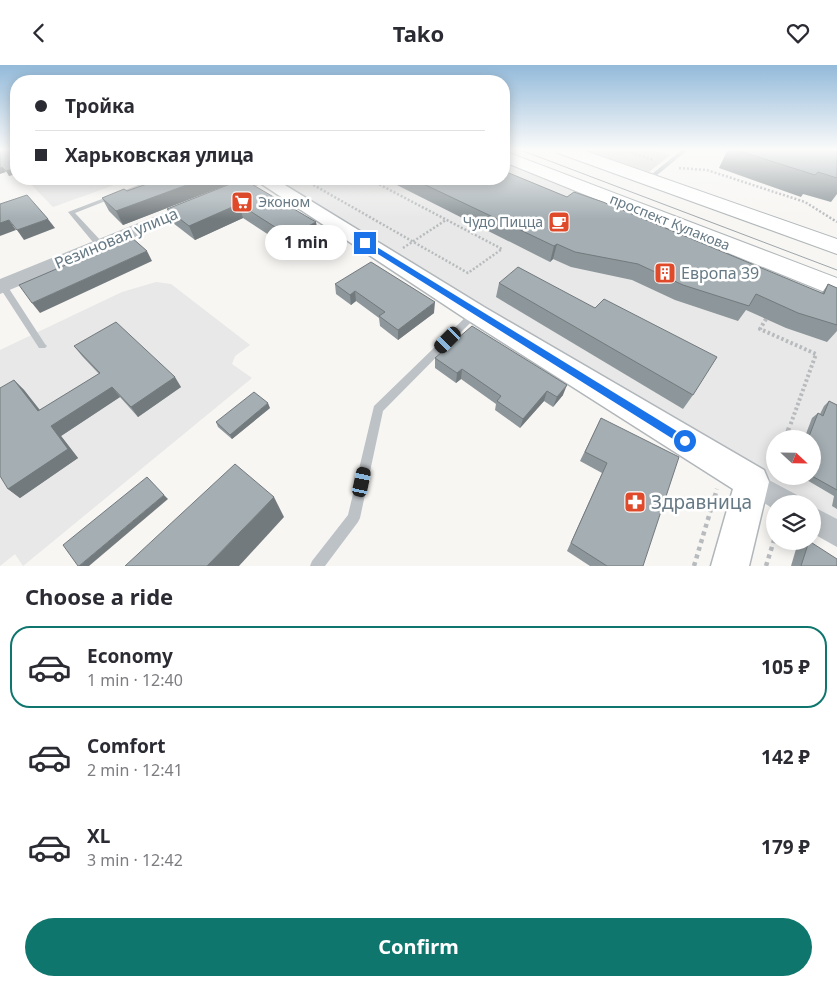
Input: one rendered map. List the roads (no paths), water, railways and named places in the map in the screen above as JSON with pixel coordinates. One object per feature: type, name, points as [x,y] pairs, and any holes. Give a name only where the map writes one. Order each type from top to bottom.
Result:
[{"type":"main road","name":"проспект Кулакова","points":[[546,172],[837,287]]},
{"type":"main road","name":"проспект Кулакова","points":[[630,172],[837,247]]},
{"type":"main road","points":[[272,185],[475,313],[735,483],[730,566]]},
{"type":"street","name":"Резиновая улица","points":[[1,286],[247,185]]},
{"type":"street","points":[[735,483],[766,495]]},
{"type":"street","points":[[821,524],[837,534]]},
{"type":"lane","points":[[649,179],[658,172]]},
{"type":"lane","points":[[100,245],[71,212],[143,185]]},
{"type":"lane","points":[[1,286],[42,346]]},
{"type":"lane","points":[[317,566],[354,518],[378,409],[475,313]]},
{"type":"tram line","points":[[580,172],[837,270]]},
{"type":"place","name":"Эконом","points":[[242,202]]},
{"type":"place","name":"Чудо Пицца","points":[[559,222]]},
{"type":"place","name":"Европа 39","points":[[665,273]]},
{"type":"place","name":"Здравница","points":[[635,502]]}]
